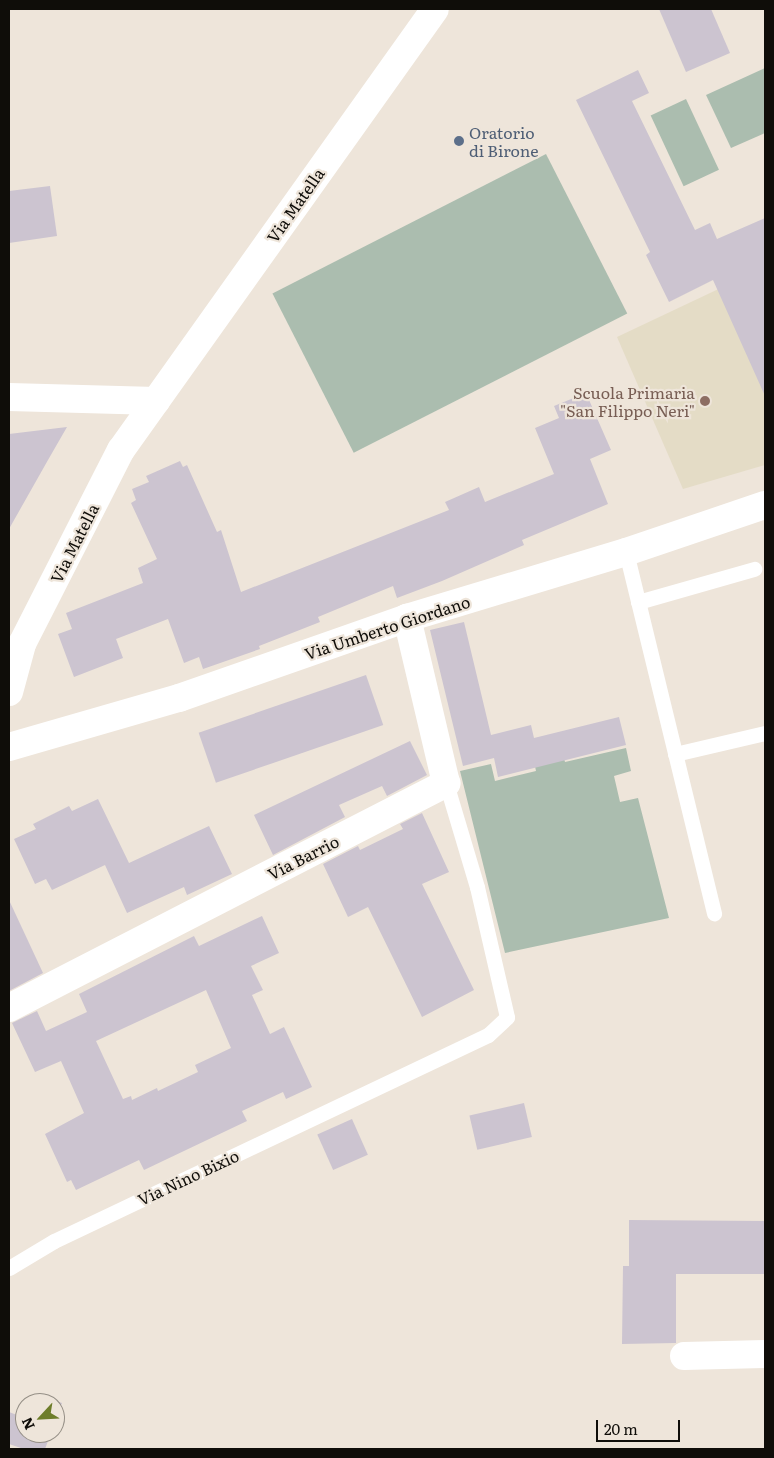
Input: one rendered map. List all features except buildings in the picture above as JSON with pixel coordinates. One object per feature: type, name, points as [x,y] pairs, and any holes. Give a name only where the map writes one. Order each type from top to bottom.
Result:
[{"type":"street","name":"Via Matella","points":[[9,692],[22,644],[121,450],[435,9]]},
{"type":"street","points":[[9,396],[156,401]]},
{"type":"street","name":"Via Umberto Giordano","points":[[9,747],[179,698],[407,618],[626,552],[765,505]]},
{"type":"street","points":[[407,618],[446,783]]},
{"type":"street","name":"Via Barrio","points":[[9,1008],[446,783]]},
{"type":"street","points":[[684,1356],[765,1354]]},
{"type":"lane","points":[[626,552],[714,913]]},
{"type":"lane","points":[[638,602],[754,570]]},
{"type":"lane","points":[[675,754],[765,733]]},
{"type":"lane","name":"Via Nino Bixio","points":[[9,1268],[54,1241],[488,1035],[507,1017],[477,887],[446,783]]},
{"type":"shaded area","name":"Scuola Primaria \"San Filippo Neri\"","points":[[765,267],[765,465],[683,489],[617,337]]},
{"type":"green space","points":[[765,68],[765,133],[731,148],[706,95]]},
{"type":"green space","points":[[686,99],[719,170],[684,186],[651,115]]},
{"type":"green space","points":[[546,154],[627,313],[354,453],[272,293]]},
{"type":"green space","points":[[560,745],[565,762],[626,748],[631,771],[614,776],[620,802],[638,798],[669,918],[505,953],[460,771],[491,764],[495,781],[536,771],[532,752]]},
{"type":"place","name":"Oratorio di Birone","points":[[459,141]]},
{"type":"place","name":"Scuola Primaria \"San Filippo Neri\"","points":[[705,401]]}]
